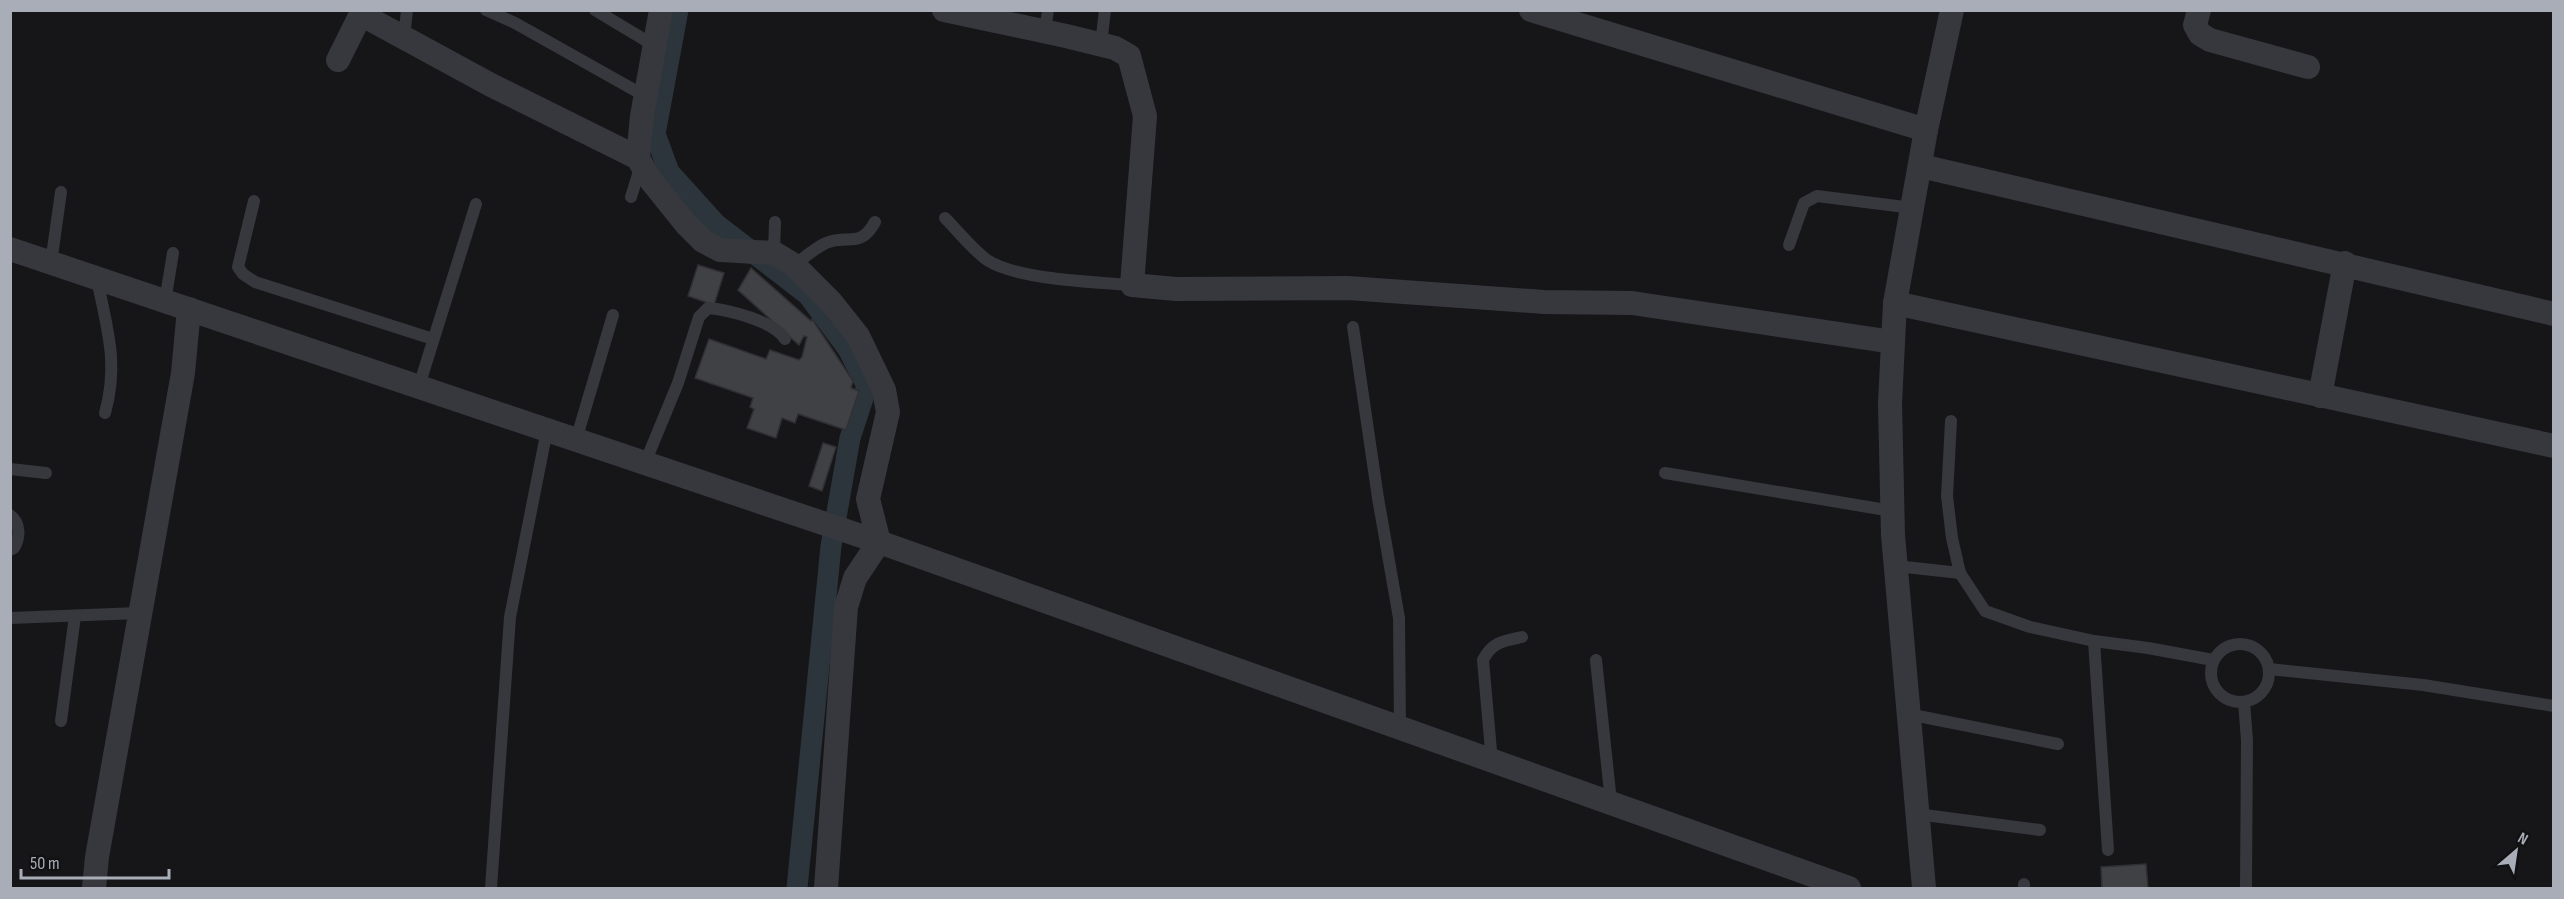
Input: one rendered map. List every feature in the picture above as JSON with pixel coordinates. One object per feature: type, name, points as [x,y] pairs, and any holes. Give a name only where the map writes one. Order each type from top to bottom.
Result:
[{"type":"street","points":[[661,10],[645,96],[640,161],[649,178],[686,224],[703,241],[720,250],[765,255],[831,302],[858,336],[884,390],[888,412],[868,499],[869,539],[846,607],[826,888]]},
{"type":"street","points":[[944,10],[1046,21],[1115,48],[1129,56],[1145,116],[1132,285],[1176,289],[1348,288],[1544,302],[1632,303],[1893,342]]},
{"type":"street","points":[[1531,10],[1926,130]]},
{"type":"street","points":[[1924,888],[1892,511],[1890,403],[1895,303],[1926,130],[1952,10]]},
{"type":"street","points":[[2199,10],[2196,25],[2200,34],[2210,40],[2308,67]]},
{"type":"street","points":[[338,60],[362,16],[640,161]]},
{"type":"street","points":[[1921,166],[2553,314]]},
{"type":"street","points":[[10,249],[818,521],[1492,762],[1611,802],[1800,880],[1849,888]]},
{"type":"street","points":[[2320,396],[2345,264]]},
{"type":"street","points":[[1895,303],[2553,446]]},
{"type":"street","points":[[94,888],[97,857],[122,723],[139,613],[183,373],[189,309]]},
{"type":"lane","points":[[404,38],[407,10]]},
{"type":"lane","points":[[486,10],[515,23],[645,96]]},
{"type":"lane","points":[[595,10],[655,46]]},
{"type":"lane","points":[[1101,44],[1105,10]]},
{"type":"lane","points":[[631,197],[640,161]]},
{"type":"lane","points":[[51,263],[61,192]]},
{"type":"lane","points":[[1789,245],[1804,203],[1817,195],[1913,208]]},
{"type":"lane","points":[[254,201],[238,267],[243,274],[255,282],[433,339]]},
{"type":"lane","points":[[419,387],[476,204]]},
{"type":"lane","points":[[945,218],[986,259],[1001,267],[1069,279],[1132,285]]},
{"type":"lane","points":[[775,222],[765,255],[834,240],[859,240],[868,234],[875,222]]},
{"type":"lane","points":[[165,301],[173,253]]},
{"type":"lane","points":[[97,279],[112,355],[113,375],[105,413]]},
{"type":"lane","points":[[645,463],[675,391],[699,317],[708,308],[726,309],[760,322],[776,329],[785,339]]},
{"type":"lane","points":[[576,440],[613,315]]},
{"type":"lane","points":[[1353,327],[1378,498],[1399,618],[1400,729]]},
{"type":"lane","points":[[1951,421],[1947,496],[1952,538],[1960,573],[1985,610],[2030,627],[2094,641],[2213,660]]},
{"type":"lane","points":[[491,888],[510,617],[547,430]]},
{"type":"lane","points":[[10,469],[46,473]]},
{"type":"lane","points":[[1665,473],[1892,511]]},
{"type":"lane","points":[[10,515],[18,523],[19,540],[14,549],[10,550]]},
{"type":"lane","points":[[1896,566],[1960,573]]},
{"type":"lane","points":[[10,618],[139,613]]},
{"type":"lane","points":[[61,721],[75,616]]},
{"type":"lane","points":[[1492,762],[1483,660],[1489,649],[1500,641],[1522,637]]},
{"type":"lane","points":[[2094,641],[2108,850]]},
{"type":"lane","points":[[2242,644],[2261,653],[2269,669],[2265,689],[2256,698],[2244,702],[2231,702],[2220,696],[2212,686],[2210,673],[2213,660],[2227,646],[2242,644]]},
{"type":"lane","points":[[1596,660],[1611,802]]},
{"type":"lane","points":[[2269,669],[2423,685],[2553,706]]},
{"type":"lane","points":[[2244,702],[2247,740],[2246,888]]},
{"type":"lane","points":[[1908,714],[2058,744]]},
{"type":"lane","points":[[1917,814],[2040,830]]},
{"type":"building","points":[[698,265],[724,273],[714,305],[688,296]]},
{"type":"building","points":[[751,268],[811,321],[812,319],[853,381],[851,388],[859,391],[846,430],[798,414],[795,423],[782,418],[776,438],[747,428],[754,409],[750,407],[753,398],[695,378],[709,339],[766,359],[770,350],[799,360],[802,357],[807,337],[804,336],[799,345],[738,290]]},
{"type":"building","points":[[823,443],[836,447],[822,491],[809,486]]},
{"type":"building","points":[[2146,864],[2148,888],[2102,888],[2101,867]]},
{"type":"waterway","points":[[678,10],[655,134],[669,172],[716,224],[808,295],[848,349],[867,386],[850,438],[831,546],[797,888]]}]
